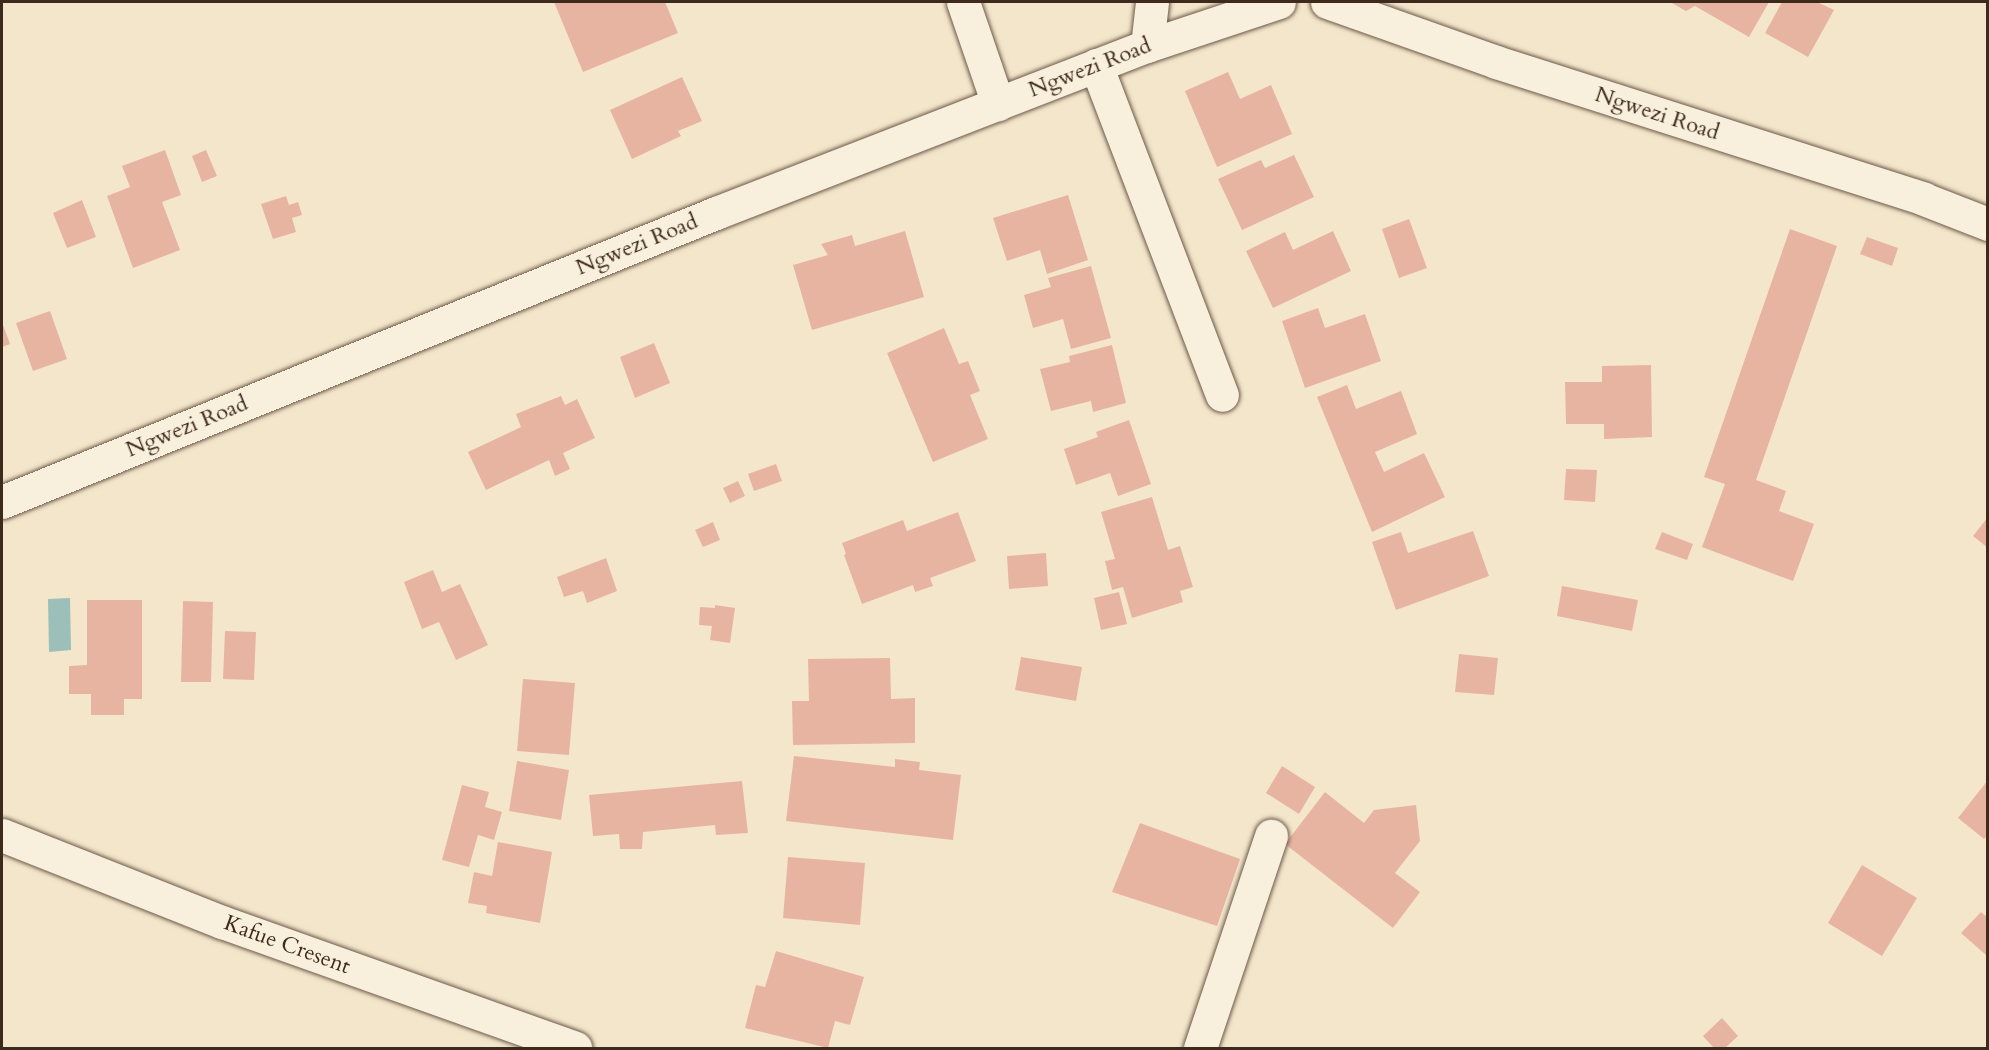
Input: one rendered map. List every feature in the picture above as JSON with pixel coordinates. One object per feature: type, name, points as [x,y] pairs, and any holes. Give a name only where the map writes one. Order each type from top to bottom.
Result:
[{"type":"street","points":[[963,2],[998,104]]},
{"type":"street","points":[[1146,46],[1152,2]]},
{"type":"street","name":"Ngwezi Road","points":[[2,502],[406,337],[1096,65],[1279,2]]},
{"type":"street","name":"Ngwezi Road","points":[[1327,2],[1496,62],[1924,199],[1988,224]]},
{"type":"street","points":[[1096,65],[1222,395]]},
{"type":"street","name":"Kafue Cresent","points":[[2,835],[222,922],[575,1048]]},
{"type":"street","points":[[1200,1048],[1271,836]]},
{"type":"water","points":[[70,598],[71,650],[49,652],[48,599]]},
{"type":"building","points":[[554,2],[665,2],[678,33],[583,72]]},
{"type":"building","points":[[1670,2],[1769,2],[1749,37],[1695,6],[1686,11]]},
{"type":"building","points":[[1782,2],[1817,2],[1834,10],[1808,57],[1765,33]]},
{"type":"building","points":[[1228,72],[1240,99],[1271,85],[1292,134],[1217,167],[1185,91]]},
{"type":"building","points":[[682,77],[702,121],[678,131],[681,136],[632,159],[610,110]]},
{"type":"building","points":[[165,150],[181,195],[162,202],[180,250],[133,268],[107,196],[130,187],[122,166]]},
{"type":"building","points":[[206,150],[217,176],[202,182],[192,156]]},
{"type":"building","points":[[1294,155],[1314,197],[1242,230],[1218,179],[1261,160],[1265,168]]},
{"type":"building","points":[[1068,195],[1088,260],[1047,274],[1040,250],[1007,261],[993,218]]},
{"type":"building","points":[[286,196],[289,205],[298,202],[302,215],[292,218],[296,232],[273,239],[261,204]]},
{"type":"building","points":[[82,200],[96,237],[67,248],[53,213]]},
{"type":"building","points":[[1409,219],[1427,268],[1399,278],[1382,229]]},
{"type":"building","points":[[1790,229],[1837,246],[1756,480],[1786,491],[1779,511],[1814,524],[1793,581],[1702,547],[1725,484],[1704,477]]},
{"type":"building","points":[[905,231],[924,297],[812,330],[793,265],[828,255],[821,244],[852,235],[855,246]]},
{"type":"building","points":[[1333,231],[1351,271],[1273,308],[1246,251],[1285,232],[1293,250]]},
{"type":"building","points":[[1867,237],[1898,248],[1892,266],[1860,254]]},
{"type":"building","points":[[1091,266],[1111,338],[1071,349],[1063,319],[1033,328],[1024,295],[1051,287],[1048,278]]},
{"type":"building","points":[[1318,308],[1325,328],[1365,314],[1381,361],[1305,388],[1282,321]]},
{"type":"building","points":[[50,311],[67,359],[33,371],[16,323]]},
{"type":"building","points":[[2,322],[10,344],[2,347]]},
{"type":"building","points":[[944,328],[959,364],[968,361],[980,391],[970,395],[988,439],[933,462],[887,353]]},
{"type":"building","points":[[654,343],[670,383],[635,398],[620,357]]},
{"type":"building","points":[[1112,345],[1126,403],[1093,412],[1091,401],[1051,411],[1040,369],[1070,362],[1069,356]]},
{"type":"building","points":[[1651,365],[1652,437],[1604,439],[1604,424],[1566,424],[1565,382],[1602,382],[1602,366]]},
{"type":"building","points":[[1347,385],[1356,409],[1401,391],[1417,434],[1375,452],[1384,472],[1424,453],[1445,497],[1372,532],[1317,397]]},
{"type":"building","points":[[561,396],[565,405],[577,399],[595,438],[563,453],[570,469],[555,476],[549,460],[486,490],[468,452],[521,427],[516,414]]},
{"type":"building","points":[[1129,420],[1151,484],[1118,496],[1110,473],[1076,485],[1064,449],[1098,437],[1096,432]]},
{"type":"building","points":[[776,464],[782,481],[754,491],[748,474]]},
{"type":"building","points":[[1566,469],[1597,470],[1595,502],[1564,500]]},
{"type":"building","points":[[738,481],[745,496],[730,503],[723,488]]},
{"type":"building","points":[[1152,497],[1168,550],[1180,546],[1193,587],[1180,591],[1183,602],[1132,618],[1123,587],[1112,590],[1105,561],[1115,559],[1101,512]]},
{"type":"building","points":[[958,512],[976,561],[930,578],[933,586],[915,592],[913,585],[862,604],[844,555],[846,554],[842,543],[903,520],[907,531]]},
{"type":"building","points":[[1988,517],[1988,548],[1973,536]]},
{"type":"building","points":[[713,522],[720,540],[703,547],[695,530]]},
{"type":"building","points":[[1473,531],[1489,576],[1396,610],[1372,542],[1401,532],[1408,553]]},
{"type":"building","points":[[1662,532],[1693,544],[1687,560],[1655,549]]},
{"type":"building","points":[[1046,553],[1048,586],[1009,589],[1007,556]]},
{"type":"building","points":[[606,558],[617,591],[587,603],[583,591],[564,597],[557,577]]},
{"type":"building","points":[[433,570],[442,592],[460,584],[488,645],[456,660],[439,622],[422,629],[404,582]]},
{"type":"building","points":[[1562,586],[1638,600],[1632,631],[1557,616]]},
{"type":"building","points":[[1119,592],[1127,624],[1101,630],[1094,598]]},
{"type":"building","points":[[87,600],[142,600],[142,699],[124,699],[124,715],[91,715],[91,694],[69,694],[69,666],[87,665]]},
{"type":"building","points":[[183,601],[213,602],[211,682],[181,682]]},
{"type":"building","points":[[715,605],[735,608],[730,643],[710,640],[712,626],[699,625],[700,607],[715,608]]},
{"type":"building","points":[[225,631],[256,632],[254,680],[223,679]]},
{"type":"building","points":[[1459,654],[1498,658],[1494,695],[1455,692]]},
{"type":"building","points":[[1021,657],[1082,667],[1076,701],[1015,690]]},
{"type":"building","points":[[890,658],[891,699],[915,698],[915,743],[793,745],[792,701],[809,701],[808,659]]},
{"type":"building","points":[[523,679],[575,683],[569,755],[517,751]]},
{"type":"building","points":[[794,756],[895,767],[895,759],[920,762],[919,770],[961,775],[953,840],[786,821]]},
{"type":"building","points":[[517,761],[569,770],[561,820],[509,811]]},
{"type":"building","points":[[1282,766],[1315,787],[1299,814],[1266,793]]},
{"type":"building","points":[[1988,780],[1988,836],[1984,839],[1958,818]]},
{"type":"building","points":[[742,781],[748,833],[716,835],[715,825],[643,832],[642,849],[620,849],[619,834],[593,836],[589,795]]},
{"type":"building","points":[[462,785],[489,792],[485,807],[502,812],[494,840],[478,835],[469,867],[442,860]]},
{"type":"building","points":[[1325,792],[1364,823],[1374,810],[1416,805],[1420,841],[1395,873],[1420,892],[1393,928],[1285,844]]},
{"type":"building","points":[[1140,823],[1240,859],[1217,926],[1112,892]]},
{"type":"building","points":[[498,842],[552,852],[540,923],[486,913],[487,906],[468,903],[474,872],[492,876]]},
{"type":"building","points":[[788,857],[865,863],[860,925],[783,918]]},
{"type":"building","points":[[1862,865],[1917,898],[1882,956],[1828,923]]},
{"type":"building","points":[[1981,912],[1988,918],[1986,955],[1961,933]]},
{"type":"building","points":[[776,951],[864,977],[850,1025],[835,1021],[828,1048],[745,1028],[756,985],[765,987]]},
{"type":"building","points":[[1722,1018],[1738,1036],[1725,1048],[1714,1048],[1703,1036]]}]
